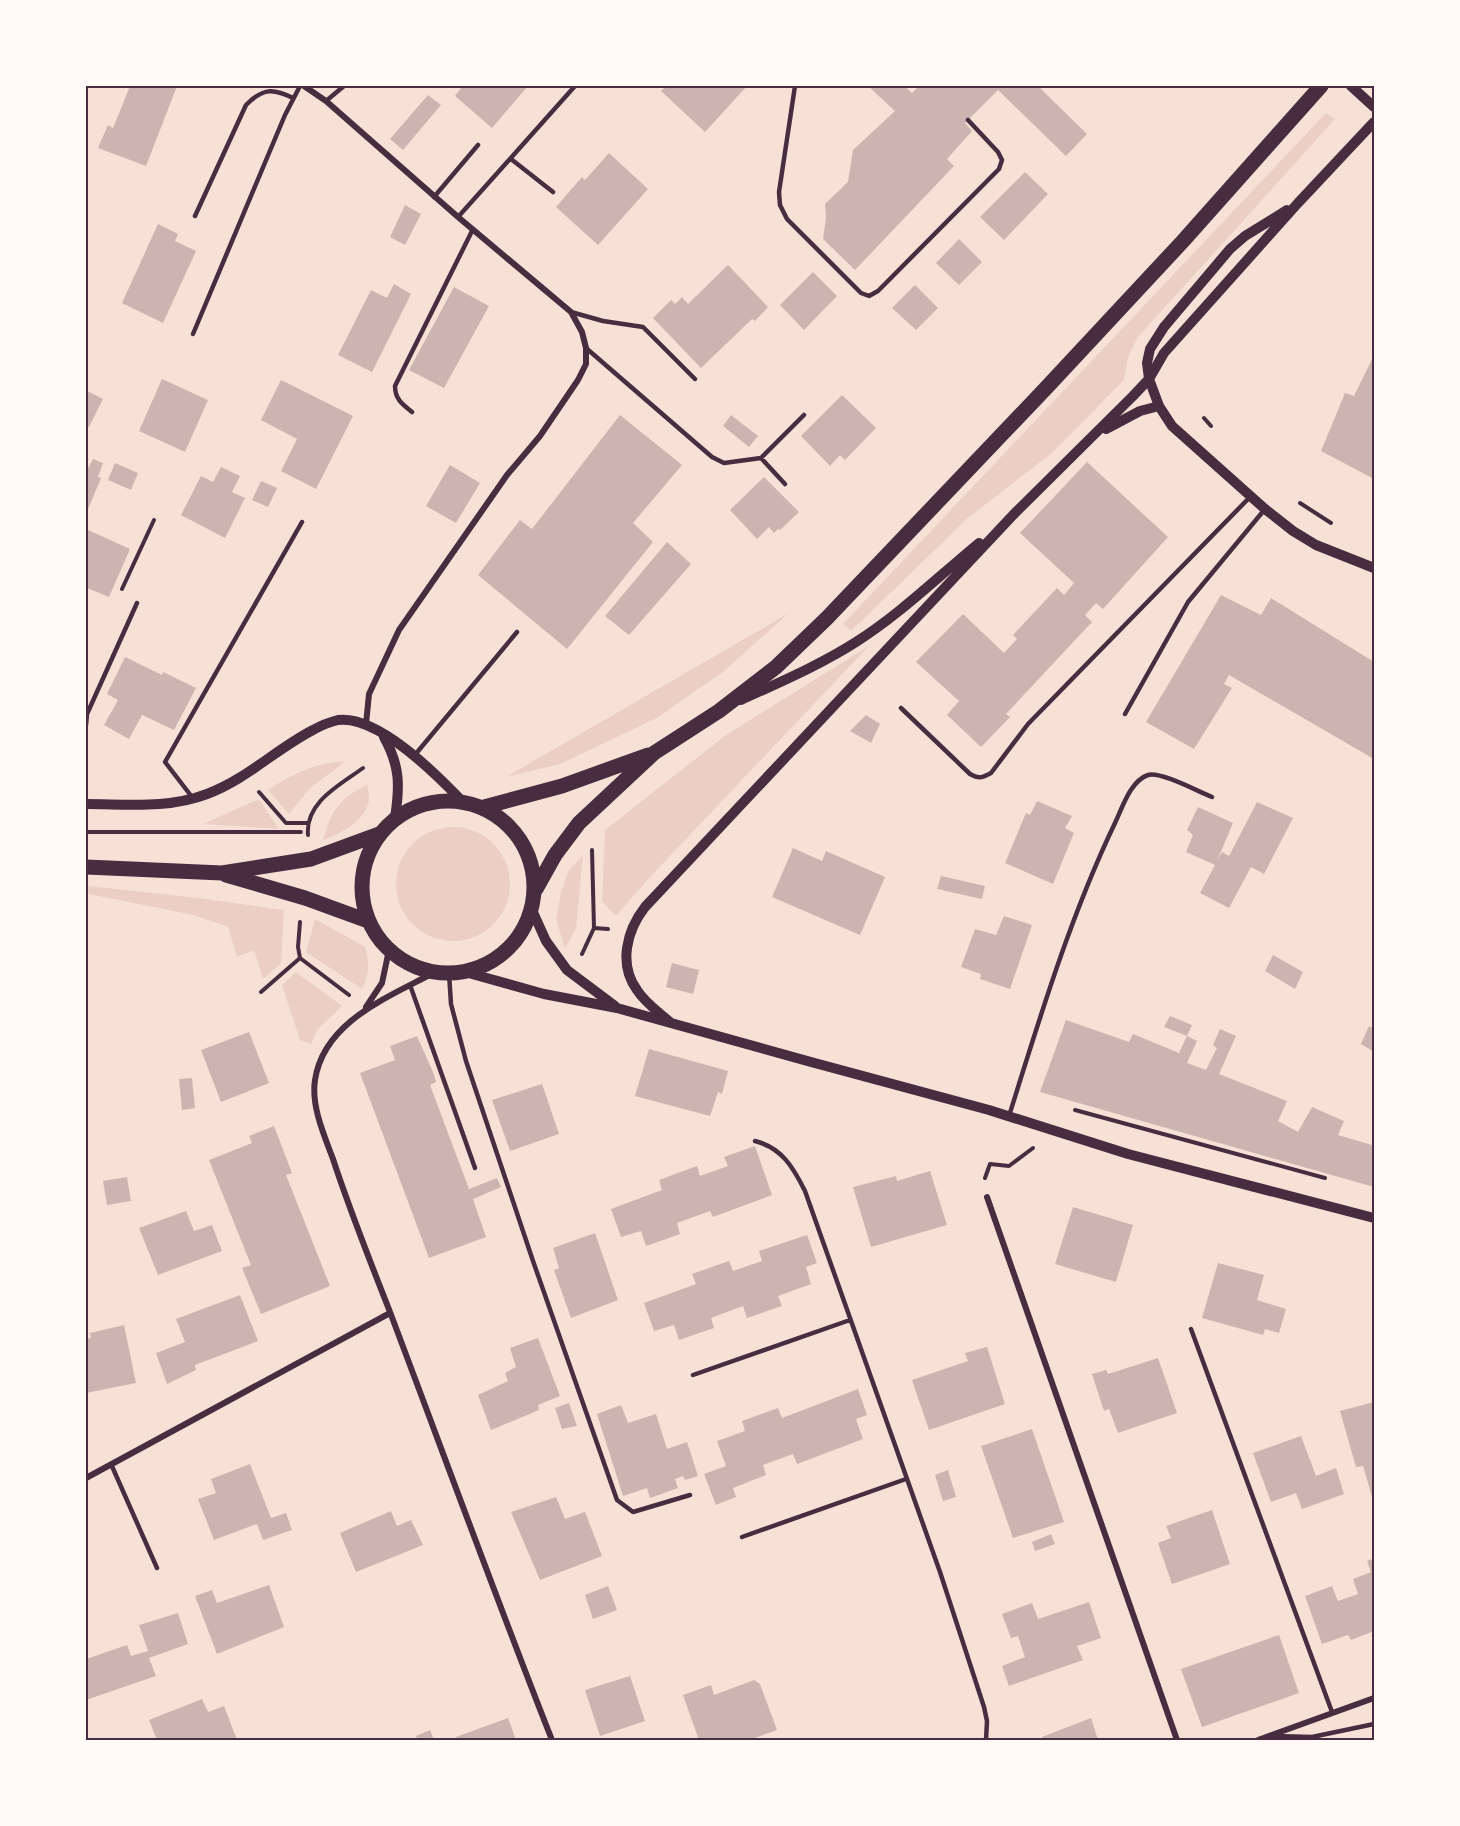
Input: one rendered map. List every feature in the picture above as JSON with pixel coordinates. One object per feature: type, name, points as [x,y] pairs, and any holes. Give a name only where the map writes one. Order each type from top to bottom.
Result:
[{"type":"main road","points":[[536,889],[532,864],[522,840],[505,821],[484,807],[461,800],[438,801],[416,806],[395,818],[379,834],[368,854],[362,876],[362,899],[369,921],[389,950],[411,965],[450,972],[487,964],[507,951],[522,932],[532,910],[536,889],[555,855],[579,823],[654,753],[719,711],[776,667],[827,618],[1183,241],[1321,86]]},
{"type":"main road","points":[[484,807],[562,786],[654,753]]},
{"type":"main road","points":[[86,867],[222,873],[311,859],[379,834]]},
{"type":"main road","points":[[222,873],[305,898],[369,921]]},
{"type":"street","points":[[304,86],[326,101],[434,197],[571,312],[582,332],[586,348],[586,364],[578,380],[540,436],[507,475],[399,630],[369,694],[366,724]]},
{"type":"street","points":[[1351,86],[1374,107]]},
{"type":"street","points":[[671,1023],[638,992],[630,980],[627,954],[628,934],[645,907],[1014,513],[1149,379],[1164,353],[1374,122]]},
{"type":"street","points":[[1298,203],[1254,230],[1230,249],[1171,318],[1150,349],[1149,379],[1159,406],[1172,426],[1250,497],[1293,531],[1316,545],[1374,568]]},
{"type":"street","points":[[1095,434],[1140,411],[1159,406]]},
{"type":"street","points":[[719,711],[821,662],[857,641],[886,621],[1014,513]]},
{"type":"street","points":[[86,804],[168,805],[194,799],[247,775],[312,730],[337,720],[366,724],[382,734],[435,773],[461,800]]},
{"type":"street","points":[[382,734],[392,751],[398,773],[399,790],[395,818]]},
{"type":"street","points":[[532,910],[546,941],[567,970],[617,1008]]},
{"type":"street","points":[[389,950],[382,983],[364,1010],[327,1047],[319,1063],[314,1094],[319,1119],[350,1210],[552,1740]]},
{"type":"street","points":[[364,1010],[410,985],[450,972],[617,1008],[1009,1116],[1128,1154],[1374,1218]]},
{"type":"street","points":[[987,1197],[1177,1740]]},
{"type":"street","points":[[86,1478],[390,1313]]},
{"type":"street","points":[[1258,1740],[1374,1698]]},
{"type":"lane","points":[[193,334],[300,86]]},
{"type":"lane","points":[[326,101],[344,86]]},
{"type":"lane","points":[[458,217],[575,86]]},
{"type":"lane","points":[[795,86],[779,192],[780,205],[787,219],[861,293],[869,296],[878,291],[999,169],[1002,160],[998,152],[968,120]]},
{"type":"lane","points":[[195,216],[246,105],[255,96],[264,92],[278,90],[293,98]]},
{"type":"lane","points":[[434,197],[478,145]]},
{"type":"lane","points":[[511,159],[553,192]]},
{"type":"lane","points":[[412,411],[395,395],[395,386],[474,229]]},
{"type":"lane","points":[[571,312],[603,321],[643,327],[695,379]]},
{"type":"lane","points":[[586,348],[712,457],[724,463],[761,458],[804,415]]},
{"type":"lane","points":[[761,458],[785,484]]},
{"type":"lane","points":[[901,708],[970,774],[983,778],[991,773],[1028,724],[1250,497]]},
{"type":"lane","points":[[1125,714],[1188,602],[1265,509]]},
{"type":"lane","points":[[194,799],[165,762],[302,522]]},
{"type":"lane","points":[[86,725],[87,714],[137,603]]},
{"type":"lane","points":[[414,756],[517,632]]},
{"type":"lane","points":[[1009,1116],[1063,947],[1095,865],[1130,793],[1142,778],[1156,774],[1212,798]]},
{"type":"lane","points":[[450,972],[451,1004],[466,1061],[617,1500],[633,1512],[690,1495]]},
{"type":"lane","points":[[410,985],[475,1168]]},
{"type":"lane","points":[[755,1141],[769,1144],[784,1157],[796,1172],[805,1191],[984,1707],[987,1721],[986,1740]]},
{"type":"lane","points":[[693,1375],[850,1320]]},
{"type":"lane","points":[[1191,1329],[1332,1712]]},
{"type":"lane","points":[[111,1464],[157,1568]]},
{"type":"lane","points":[[742,1537],[906,1479]]},
{"type":"lane","points":[[1270,1735],[1312,1737],[1374,1724]]},
{"type":"path","points":[[1204,418],[1216,432]]},
{"type":"path","points":[[1298,502],[1335,526]]},
{"type":"path","points":[[251,796],[260,792],[286,823],[307,823]]},
{"type":"path","points":[[86,832],[308,832]]},
{"type":"path","points":[[580,956],[594,927],[591,846]]},
{"type":"path","points":[[261,992],[300,958]]},
{"type":"path","points":[[1069,1108],[1329,1179]]},
{"type":"path","points":[[984,1179],[990,1164],[1009,1166],[1033,1149]]},
{"type":"shaded area","points":[[1326,113],[1335,119],[1138,337],[1128,357],[1124,380],[1052,453],[968,518],[851,631],[843,624]]},
{"type":"shaded area","points":[[789,613],[723,672],[655,719],[560,764],[506,777]]},
{"type":"shaded area","points":[[869,646],[649,878],[616,916],[602,901],[605,830],[726,735]]},
{"type":"shaded area","points":[[346,761],[310,788],[289,814],[268,790],[305,770]]},
{"type":"shaded area","points":[[367,784],[369,799],[364,813],[345,830],[323,840],[338,806]]},
{"type":"shaded area","points":[[259,799],[279,829],[203,824]]},
{"type":"shaded area","points":[[453,827],[475,831],[485,836],[501,852],[506,862],[510,884],[506,906],[501,916],[485,932],[475,937],[453,941],[431,937],[421,932],[405,916],[400,906],[396,884],[400,862],[405,852],[421,836],[431,831]]},
{"type":"shaded area","points":[[583,855],[576,928],[565,949],[556,919],[561,892],[569,870]]},
{"type":"shaded area","points":[[88,886],[284,910],[281,963],[263,979],[254,950],[237,957],[228,927],[194,915],[89,894]]},
{"type":"shaded area","points":[[315,919],[365,947],[368,969],[362,989],[306,952]]},
{"type":"shaded area","points":[[296,972],[342,1006],[317,1030],[311,1044],[300,1040],[282,985]]},
{"type":"building","points":[[130,86],[177,86],[146,166],[98,148],[108,125],[113,128]]},
{"type":"building","points":[[457,86],[528,86],[492,128],[455,96],[461,88]]},
{"type":"building","points":[[666,86],[747,86],[705,132],[661,91]]},
{"type":"building","points":[[868,86],[904,86],[912,93],[919,86],[1038,86],[1087,134],[1066,156],[998,90],[965,123],[972,131],[947,159],[954,166],[855,270],[823,239],[825,204],[848,182],[853,150],[895,111]]},
{"type":"building","points":[[428,95],[441,105],[403,150],[390,139]]},
{"type":"building","points":[[609,153],[648,189],[598,245],[556,207],[582,177],[585,180]]},
{"type":"building","points":[[1025,172],[1048,194],[1004,240],[980,217]]},
{"type":"building","points":[[405,205],[421,214],[405,245],[390,237]]},
{"type":"building","points":[[158,224],[178,234],[175,241],[196,251],[163,323],[122,303]]},
{"type":"building","points":[[959,239],[982,262],[959,285],[936,263]]},
{"type":"building","points":[[728,265],[768,307],[755,321],[752,319],[701,368],[653,318],[671,300],[675,304],[682,297],[688,304]]},
{"type":"building","points":[[813,272],[837,296],[804,330],[780,305]]},
{"type":"building","points":[[394,284],[411,294],[372,372],[338,355],[371,290],[387,298]]},
{"type":"building","points":[[915,285],[938,308],[916,330],[892,308]]},
{"type":"building","points":[[454,287],[489,306],[444,388],[409,370]]},
{"type":"building","points":[[1374,355],[1374,479],[1321,451],[1345,393],[1354,396]]},
{"type":"building","points":[[162,379],[208,400],[185,452],[139,431]]},
{"type":"building","points":[[281,380],[353,416],[316,489],[281,471],[297,439],[261,420]]},
{"type":"building","points":[[87,391],[103,399],[89,427],[86,425]]},
{"type":"building","points":[[842,395],[876,428],[845,460],[840,455],[830,466],[801,436]]},
{"type":"building","points":[[620,415],[682,465],[633,523],[653,542],[567,649],[478,575],[520,520],[532,529]]},
{"type":"building","points":[[731,415],[758,436],[749,447],[723,426]]},
{"type":"building","points":[[93,459],[103,463],[98,477],[101,478],[86,514],[86,472]]},
{"type":"building","points":[[1087,462],[1168,537],[1103,609],[1096,603],[1085,615],[1092,622],[1006,714],[1010,717],[981,747],[947,715],[959,701],[916,662],[963,614],[1004,653],[1017,639],[1013,635],[1057,588],[1064,595],[1074,583],[1020,533]]},
{"type":"building","points":[[115,463],[138,473],[131,490],[108,480]]},
{"type":"building","points":[[450,465],[480,483],[456,523],[426,506]]},
{"type":"building","points":[[221,467],[240,476],[232,492],[245,498],[225,538],[181,515],[201,476],[213,482]]},
{"type":"building","points":[[764,477],[799,512],[780,530],[774,533],[769,527],[757,539],[730,510]]},
{"type":"building","points":[[261,481],[277,488],[268,507],[252,500]]},
{"type":"building","points":[[86,529],[130,549],[109,597],[87,588],[86,592]]},
{"type":"building","points":[[667,542],[691,564],[629,635],[605,616]]},
{"type":"building","points":[[1221,595],[1261,615],[1271,598],[1374,662],[1374,759],[1229,675],[1224,684],[1232,688],[1194,749],[1146,722]]},
{"type":"building","points":[[125,657],[196,688],[174,730],[142,715],[129,739],[104,725],[118,700],[107,694]]},
{"type":"building","points":[[866,715],[880,724],[871,743],[850,731]]},
{"type":"building","points":[[1037,801],[1072,816],[1065,828],[1074,833],[1053,884],[1005,863],[1026,813],[1030,815]]},
{"type":"building","points":[[1257,802],[1293,818],[1264,874],[1251,867],[1229,908],[1200,893],[1215,865],[1186,852],[1193,835],[1187,830],[1198,807],[1233,823],[1217,861],[1222,852],[1229,856]]},
{"type":"building","points":[[793,848],[822,861],[826,851],[885,877],[860,935],[772,897]]},
{"type":"building","points":[[941,876],[985,886],[982,899],[937,889]]},
{"type":"building","points":[[1004,916],[1032,925],[1010,989],[980,979],[981,974],[961,967],[975,929],[996,935]]},
{"type":"building","points":[[1273,955],[1303,972],[1295,989],[1265,971]]},
{"type":"building","points":[[672,963],[699,970],[693,994],[666,987]]},
{"type":"building","points":[[1170,1016],[1192,1025],[1187,1036],[1164,1027]]},
{"type":"building","points":[[1066,1020],[1129,1042],[1133,1034],[1179,1053],[1187,1036],[1197,1041],[1187,1063],[1206,1070],[1217,1048],[1213,1045],[1220,1029],[1236,1036],[1219,1074],[1287,1101],[1278,1121],[1298,1132],[1312,1107],[1344,1121],[1338,1135],[1372,1145],[1374,1141],[1374,1187],[1040,1092]]},
{"type":"building","points":[[1369,1026],[1374,1029],[1374,1052],[1361,1044]]},
{"type":"building","points":[[249,1032],[269,1083],[221,1102],[201,1050]]},
{"type":"building","points":[[417,1036],[433,1072],[436,1082],[430,1085],[469,1189],[497,1178],[501,1187],[473,1199],[486,1237],[429,1258],[360,1073],[395,1060],[390,1046]]},
{"type":"building","points":[[649,1049],[728,1071],[722,1094],[718,1092],[710,1116],[635,1096]]},
{"type":"building","points":[[192,1078],[195,1108],[182,1110],[179,1079]]},
{"type":"building","points":[[542,1084],[559,1134],[510,1151],[492,1100]]},
{"type":"building","points":[[274,1126],[292,1173],[286,1175],[330,1286],[261,1314],[242,1268],[251,1265],[209,1160],[252,1143],[249,1136]]},
{"type":"building","points":[[755,1146],[772,1195],[713,1217],[710,1211],[677,1223],[680,1234],[646,1246],[641,1231],[621,1237],[611,1209],[662,1190],[659,1180],[697,1166],[700,1176],[728,1166],[724,1157]]},
{"type":"building","points":[[930,1171],[947,1225],[871,1247],[853,1187],[896,1176],[897,1181]]},
{"type":"building","points":[[127,1177],[131,1201],[107,1205],[103,1181]]},
{"type":"building","points":[[1073,1207],[1133,1225],[1116,1282],[1055,1264]]},
{"type":"building","points":[[186,1211],[194,1231],[212,1225],[222,1251],[158,1275],[139,1228]]},
{"type":"building","points":[[595,1233],[618,1300],[571,1318],[554,1270],[559,1268],[553,1248]]},
{"type":"building","points":[[807,1235],[817,1263],[806,1267],[811,1284],[778,1296],[782,1306],[747,1318],[743,1306],[711,1318],[714,1328],[679,1340],[674,1325],[654,1331],[644,1303],[696,1284],[692,1274],[729,1261],[733,1271],[762,1261],[759,1251]]},
{"type":"building","points":[[1218,1263],[1264,1275],[1257,1300],[1286,1309],[1279,1333],[1265,1329],[1263,1335],[1202,1318]]},
{"type":"building","points":[[240,1295],[258,1341],[195,1365],[196,1370],[167,1384],[156,1353],[185,1342],[176,1319]]},
{"type":"building","points":[[124,1325],[136,1383],[86,1393],[86,1339],[91,1338],[90,1333]]},
{"type":"building","points":[[538,1338],[560,1396],[538,1405],[539,1410],[491,1430],[478,1395],[508,1381],[505,1373],[516,1367],[510,1348]]},
{"type":"building","points":[[987,1347],[1005,1404],[929,1430],[912,1380],[968,1361],[965,1353]]},
{"type":"building","points":[[1158,1358],[1177,1413],[1118,1433],[1109,1409],[1104,1411],[1092,1374],[1106,1370],[1108,1374]]},
{"type":"building","points":[[858,1389],[867,1415],[856,1419],[863,1439],[797,1464],[793,1454],[763,1465],[766,1475],[733,1488],[736,1497],[716,1505],[704,1474],[726,1466],[717,1441],[745,1431],[742,1421],[778,1408],[782,1418]]},
{"type":"building","points":[[1374,1402],[1374,1504],[1363,1466],[1356,1467],[1340,1411]]},
{"type":"building","points":[[569,1403],[577,1426],[562,1429],[555,1408]]},
{"type":"building","points":[[621,1405],[628,1423],[656,1414],[667,1449],[687,1442],[698,1476],[685,1480],[683,1476],[675,1479],[678,1488],[650,1498],[647,1488],[623,1496],[597,1414]]},
{"type":"building","points":[[1032,1429],[1064,1522],[1013,1538],[981,1446]]},
{"type":"building","points":[[1301,1436],[1316,1476],[1336,1468],[1344,1494],[1302,1509],[1296,1493],[1271,1502],[1253,1453]]},
{"type":"building","points":[[250,1464],[271,1518],[286,1513],[292,1530],[263,1540],[257,1524],[214,1540],[198,1499],[216,1493],[211,1479]]},
{"type":"building","points":[[948,1470],[956,1497],[943,1501],[935,1475]]},
{"type":"building","points":[[556,1497],[565,1519],[585,1512],[602,1556],[540,1580],[511,1512]]},
{"type":"building","points":[[1212,1510],[1230,1564],[1172,1584],[1158,1543],[1171,1538],[1166,1526]]},
{"type":"building","points":[[391,1511],[397,1526],[411,1520],[423,1545],[356,1572],[340,1533]]},
{"type":"building","points":[[1051,1534],[1055,1544],[1035,1551],[1032,1542]]},
{"type":"building","points":[[1371,1559],[1374,1566],[1374,1631],[1351,1640],[1348,1635],[1322,1644],[1305,1596],[1332,1586],[1338,1601],[1358,1594],[1353,1579],[1371,1572],[1367,1561]]},
{"type":"building","points":[[269,1585],[284,1627],[217,1654],[195,1596],[212,1590],[217,1603]]},
{"type":"building","points":[[608,1586],[617,1610],[593,1619],[585,1595]]},
{"type":"building","points":[[1089,1602],[1101,1638],[1077,1646],[1083,1660],[1009,1686],[1002,1666],[1025,1657],[1018,1636],[1011,1638],[1002,1614],[1032,1603],[1038,1619]]},
{"type":"building","points":[[178,1613],[188,1644],[149,1658],[156,1676],[86,1700],[86,1659],[127,1645],[131,1656],[148,1651],[139,1625]]},
{"type":"building","points":[[1279,1635],[1299,1693],[1202,1727],[1181,1669]]},
{"type":"building","points":[[630,1676],[645,1721],[600,1736],[585,1690]]},
{"type":"building","points":[[754,1680],[760,1684],[777,1730],[749,1740],[699,1740],[683,1695],[711,1685],[714,1695]]},
{"type":"building","points":[[202,1699],[208,1712],[224,1706],[237,1740],[157,1740],[149,1720]]},
{"type":"building","points":[[508,1718],[516,1740],[458,1740],[456,1737]]},
{"type":"building","points":[[1091,1718],[1098,1740],[1043,1740],[1042,1737]]},
{"type":"building","points":[[430,1730],[434,1740],[418,1740],[416,1736]]}]
